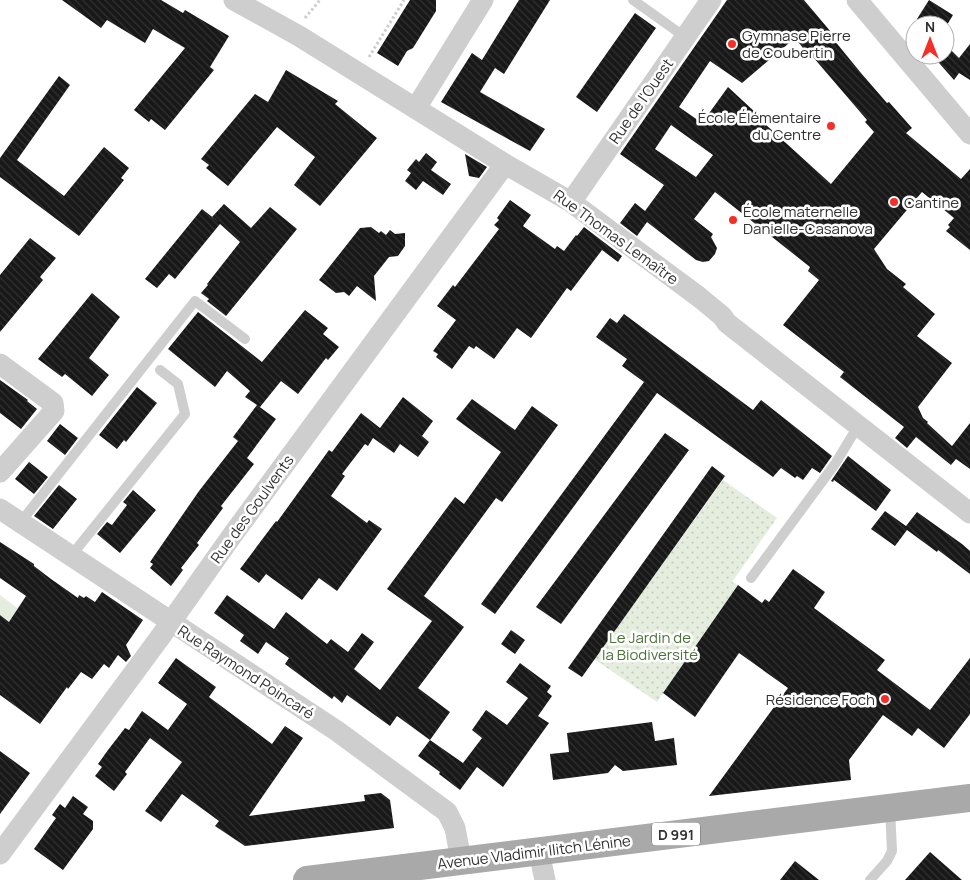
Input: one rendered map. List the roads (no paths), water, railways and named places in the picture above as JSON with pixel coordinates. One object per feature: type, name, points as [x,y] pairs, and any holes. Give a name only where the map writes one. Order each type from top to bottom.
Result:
[{"type":"main road","name":"Avenue Vladimir Ilitch Lénine","points":[[322,879],[461,860],[970,798]]},
{"type":"street","name":"Rue Thomas Lemaître","points":[[234,0],[293,32],[505,164],[571,202],[699,298],[722,316],[727,323],[970,513]]},
{"type":"street","points":[[416,108],[483,0]]},
{"type":"street","name":"Rue de l'Ouest","points":[[571,202],[711,0]]},
{"type":"street","points":[[857,0],[970,134]]},
{"type":"street","name":"Rue des Goulvents","points":[[3,844],[171,623],[226,544],[505,164]]},
{"type":"street","points":[[0,364],[53,403],[54,407],[54,411],[0,472]]},
{"type":"street","name":"Rue Raymond Poincaré","points":[[0,509],[337,732],[447,812],[456,828],[461,860]]},
{"type":"street","points":[[539,852],[545,880]]},
{"type":"lane","points":[[633,0],[685,37]]},
{"type":"lane","points":[[20,522],[195,301],[245,339]]},
{"type":"lane","points":[[71,556],[185,414],[178,384],[160,370]]},
{"type":"lane","points":[[751,578],[835,464],[858,426]]},
{"type":"lane","points":[[870,880],[887,861],[892,851],[890,807]]},
{"type":"place","name":"Gymnase Pierre de Coubertin","points":[[732,44]]},
{"type":"place","name":"École Élémentaire du Centre","points":[[831,126]]},
{"type":"place","name":"Cantine","points":[[894,202]]},
{"type":"place","name":"École maternelle Danielle-Casanova","points":[[733,220]]},
{"type":"place","name":"Résidence Foch","points":[[885,699]]},
{"type":"park label","name":"Le Jardin de la Biodiversité","points":[[650,646]]}]
